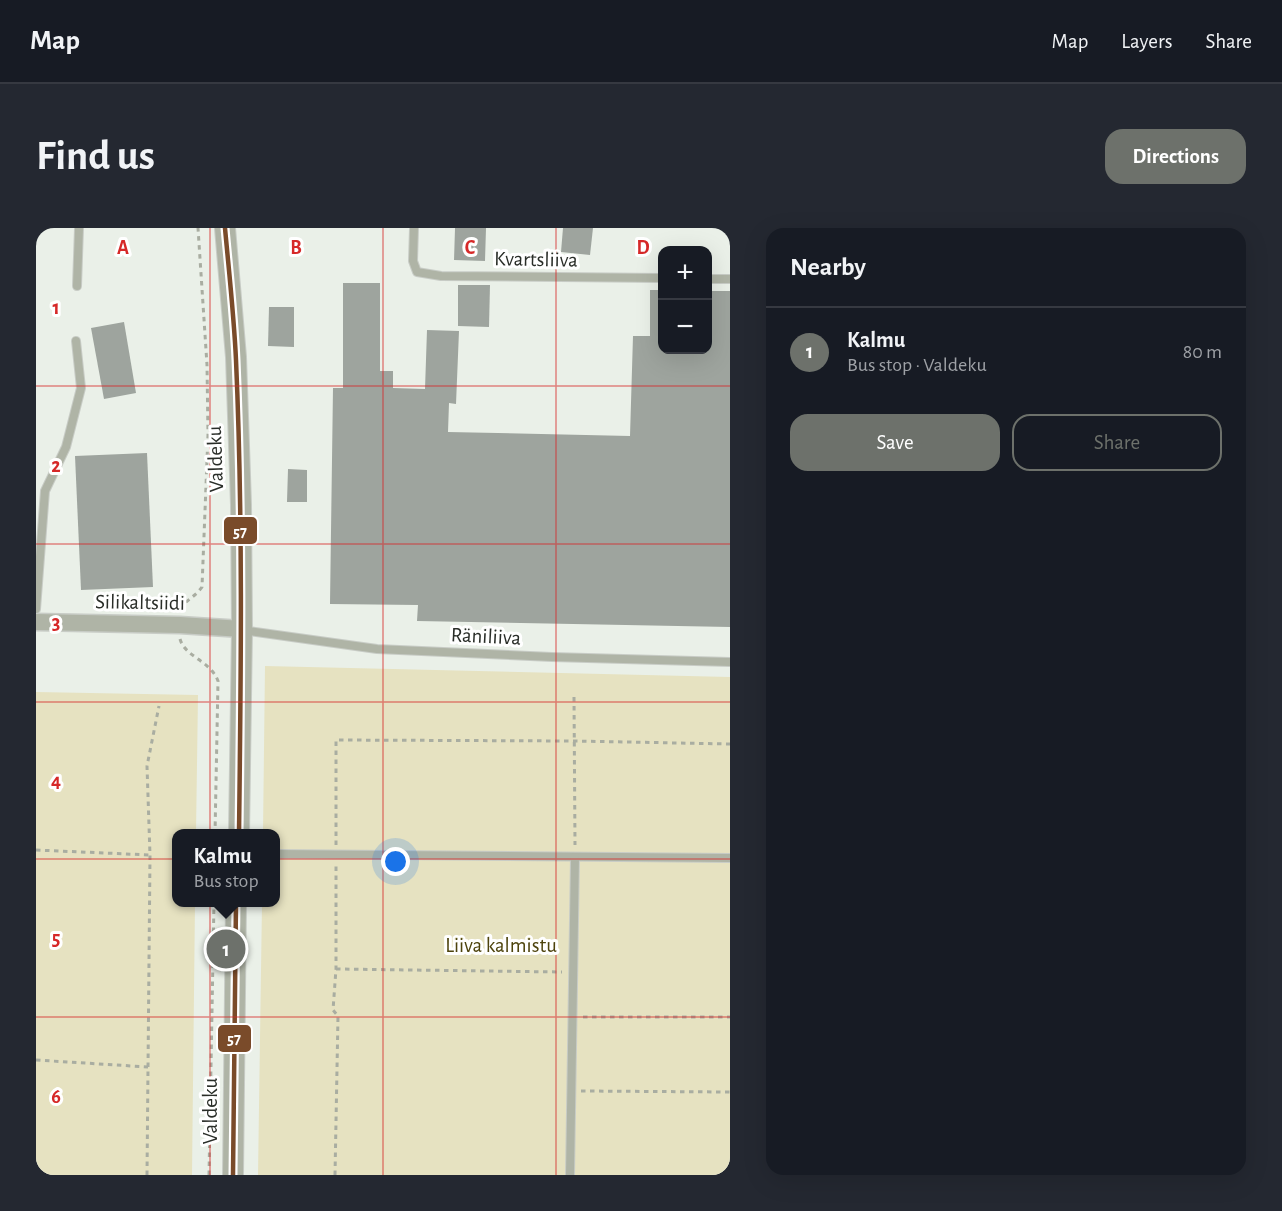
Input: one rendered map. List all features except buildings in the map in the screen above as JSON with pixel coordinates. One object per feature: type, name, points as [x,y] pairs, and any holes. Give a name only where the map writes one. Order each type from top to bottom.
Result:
[{"type":"street","name":"Valdeku","points":[[225,228],[236,357],[242,629],[239,829]]},
{"type":"street","name":"Silikaltsiidi","points":[[36,622],[180,625],[242,629]]},
{"type":"street","name":"Valdeku","points":[[233,1175],[236,907]]},
{"type":"lane","points":[[77,286],[79,228]]},
{"type":"lane","name":"Kvartsliiva","points":[[414,228],[413,261],[417,272],[424,274],[658,278]]},
{"type":"lane","points":[[712,279],[730,279]]},
{"type":"lane","points":[[36,609],[45,491],[66,447],[81,388],[76,341]]},
{"type":"lane","name":"Räniliiva","points":[[242,629],[377,649],[730,662]]},
{"type":"lane","points":[[280,854],[730,858]]},
{"type":"lane","points":[[570,1175],[575,857]]},
{"type":"path","points":[[180,613],[180,608],[184,603],[197,595],[202,587],[208,435],[198,228]]},
{"type":"path","points":[[179,635],[180,643],[184,648],[207,664],[215,672],[218,681],[216,829]]},
{"type":"path","points":[[574,697],[575,857]]},
{"type":"path","points":[[147,1175],[150,855],[147,766],[159,706]]},
{"type":"path","points":[[335,1175],[338,1016],[333,1010],[336,969],[336,740],[730,744]]},
{"type":"path","points":[[36,850],[150,855]]},
{"type":"path","points":[[209,1175],[214,907]]},
{"type":"path","points":[[336,969],[573,972]]},
{"type":"path","points":[[572,1017],[730,1017]]},
{"type":"path","points":[[36,1060],[148,1067]]},
{"type":"path","points":[[571,1091],[730,1092]]},
{"type":"green space","name":"Liiva kalmistu","points":[[265,666],[730,677],[730,1175],[258,1175],[262,907],[280,907],[280,829],[263,829]]},
{"type":"green space","points":[[36,692],[198,695],[196,829],[172,829],[172,907],[195,907],[192,1175],[36,1175]]},
{"type":"transit line","name":"57","points":[[225,228],[233,310],[240,478],[239,829]]},
{"type":"transit line","name":"57","points":[[233,1175],[236,907]]},
{"type":"place","name":"Kalmu","points":[[226,949]]}]
